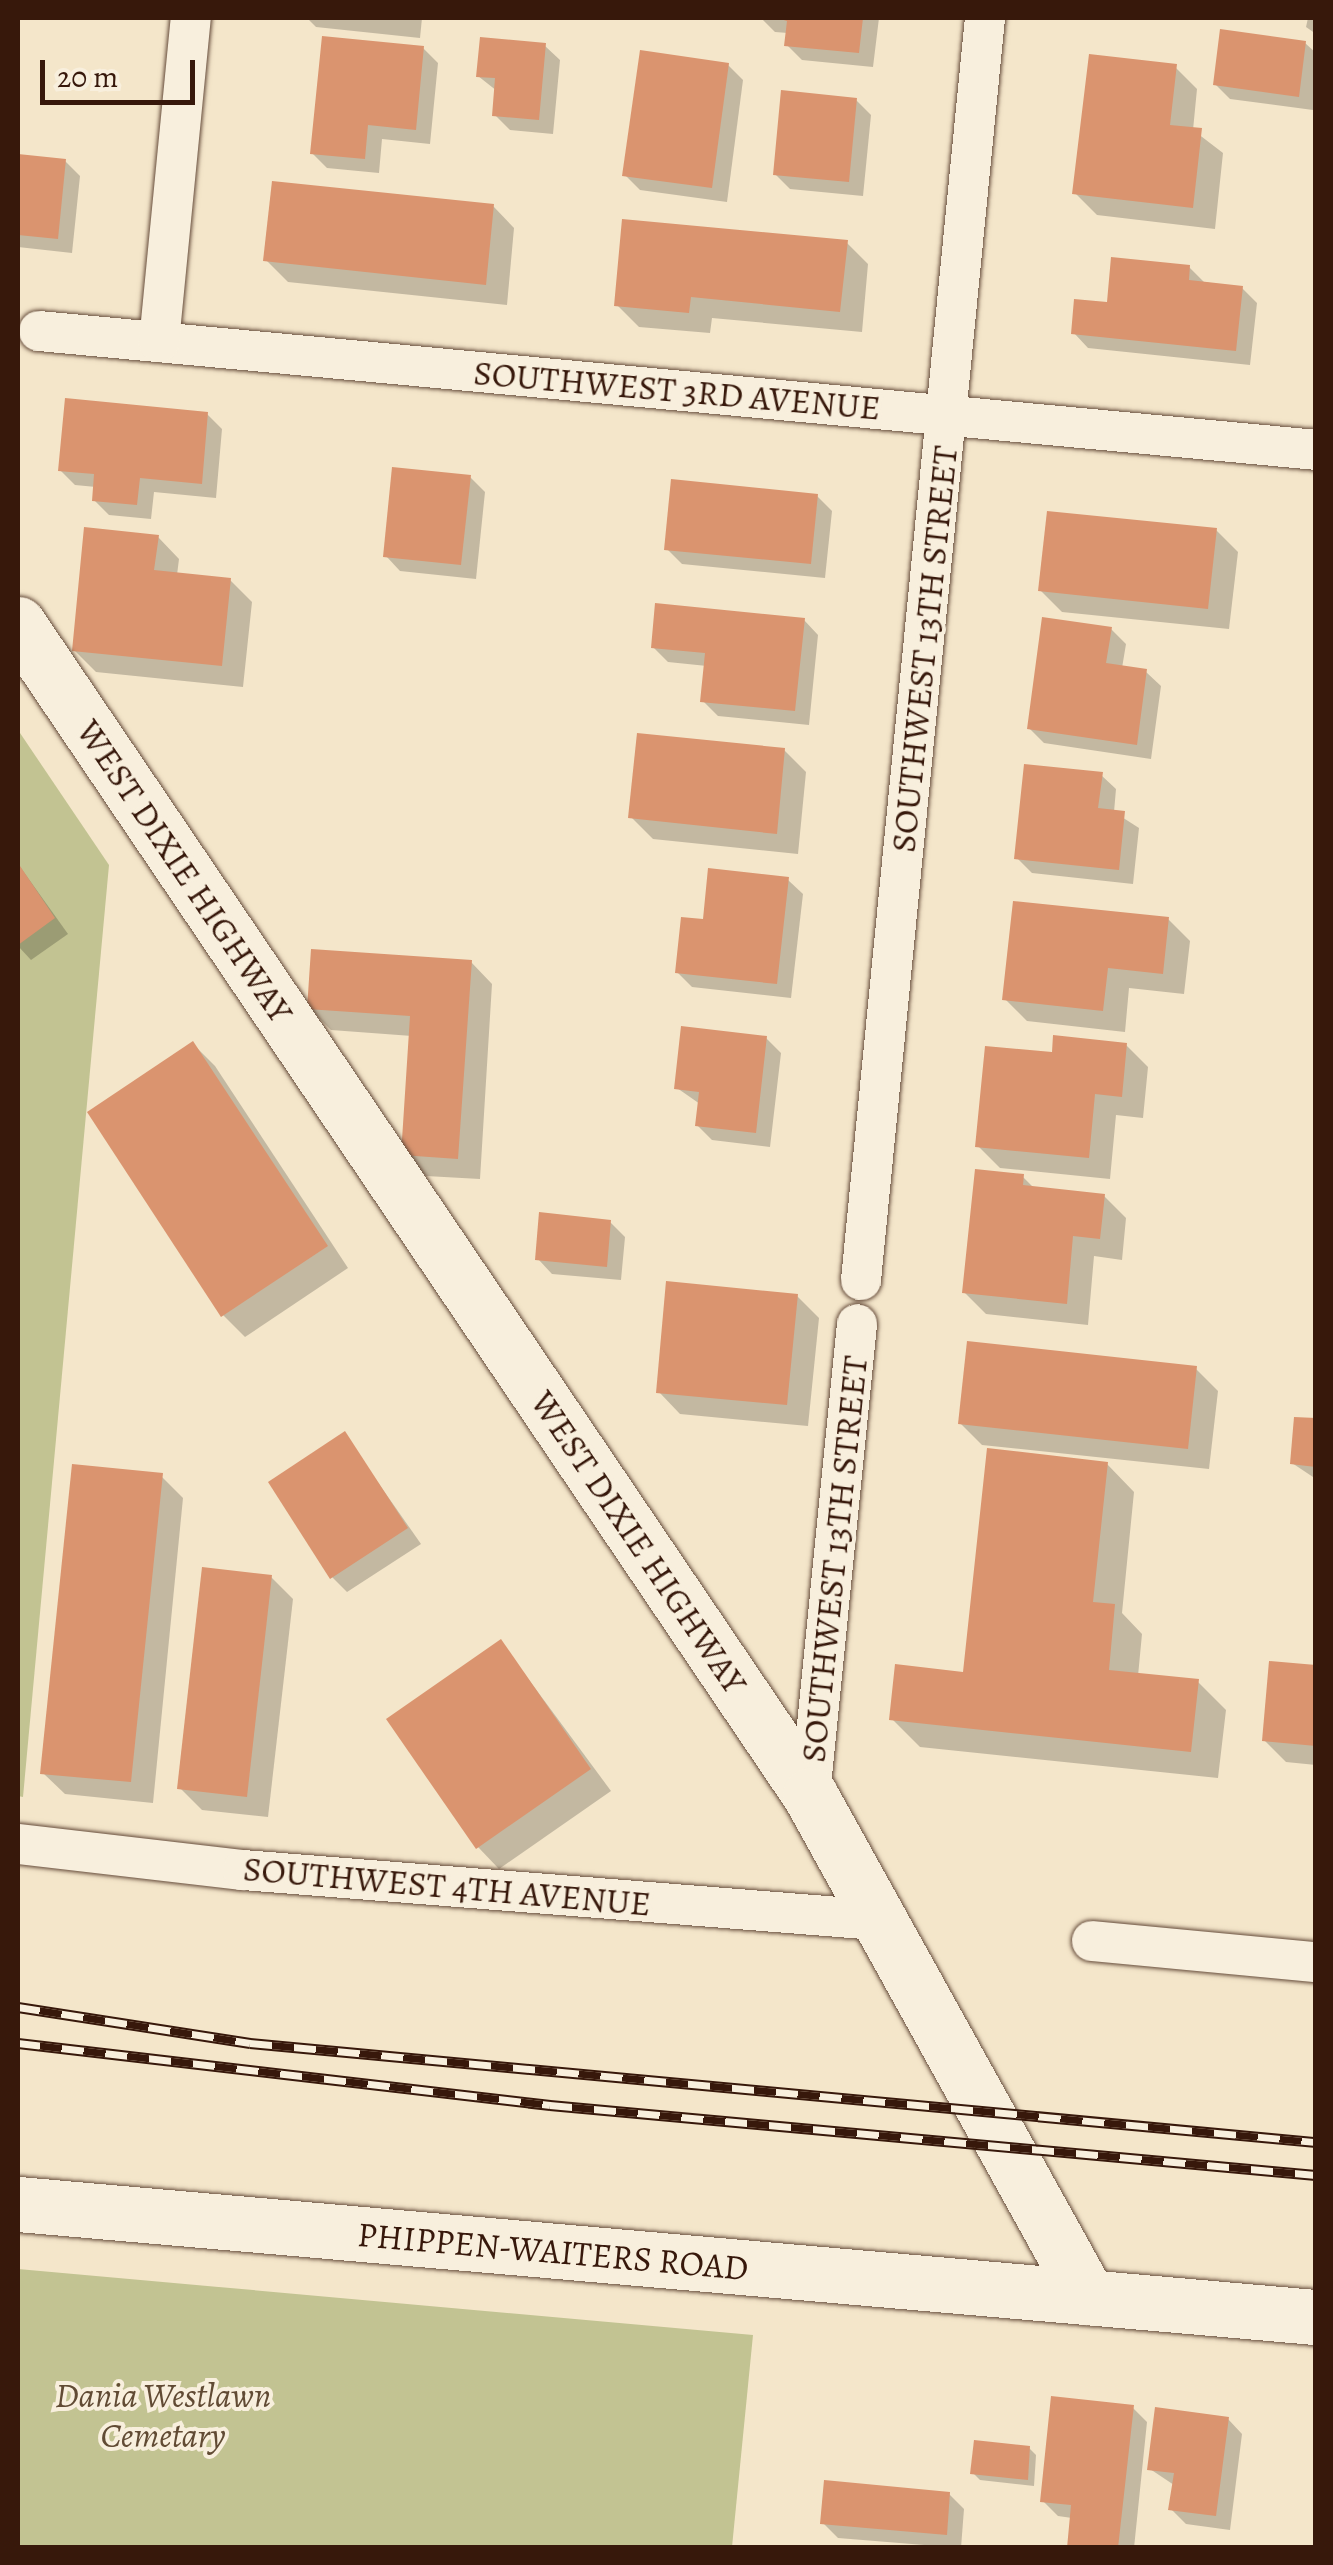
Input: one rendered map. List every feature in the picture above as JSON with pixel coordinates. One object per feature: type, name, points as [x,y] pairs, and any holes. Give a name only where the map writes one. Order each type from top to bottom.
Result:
[{"type":"main road","name":"WEST DIXIE HIGHWAY","points":[[18,624],[810,1795],[1088,2297]]},
{"type":"main road","name":"PHIPPEN-WAITERS ROAD","points":[[18,2204],[1088,2297]]},
{"type":"main road","points":[[1088,2297],[1316,2317]]},
{"type":"street","points":[[159,342],[190,18]]},
{"type":"street","name":"SOUTHWEST 13TH STREET","points":[[862,1280],[985,18]]},
{"type":"street","name":"SOUTHWEST 3RD AVENUE","points":[[40,331],[1316,450]]},
{"type":"street","name":"SOUTHWEST 13TH STREET","points":[[810,1795],[857,1324]]},
{"type":"street","name":"SOUTHWEST 4TH AVENUE","points":[[18,1844],[243,1870],[877,1920]]},
{"type":"street","points":[[1092,1941],[1316,1962]]},
{"type":"green space","points":[[18,730],[109,865],[23,1797],[18,1796]]},
{"type":"green space","name":"Dania Westlawn Cemetary","points":[[18,2269],[753,2335],[732,2547],[18,2547]]},
{"type":"building","points":[[777,18],[863,18],[859,53],[784,46],[787,21]]},
{"type":"building","points":[[1220,29],[1306,41],[1299,97],[1213,85]]},
{"type":"building","points":[[322,36],[424,46],[416,130],[368,125],[365,159],[310,154]]},
{"type":"building","points":[[480,37],[546,43],[539,120],[492,116],[495,78],[476,77]]},
{"type":"building","points":[[640,50],[729,63],[712,188],[622,176]]},
{"type":"building","points":[[1089,54],[1177,64],[1170,125],[1202,128],[1193,208],[1072,194]]},
{"type":"building","points":[[781,90],[857,98],[849,182],[773,175]]},
{"type":"building","points":[[18,154],[66,159],[58,239],[18,235]]},
{"type":"building","points":[[272,181],[494,204],[486,285],[263,261]]},
{"type":"building","points":[[622,219],[848,240],[840,312],[691,297],[689,313],[614,306]]},
{"type":"building","points":[[1111,257],[1190,265],[1189,280],[1243,286],[1236,351],[1071,334],[1074,299],[1107,302]]},
{"type":"building","points":[[65,398],[208,412],[202,484],[140,478],[137,505],[92,501],[94,474],[58,471]]},
{"type":"building","points":[[392,467],[471,475],[461,565],[383,557]]},
{"type":"building","points":[[671,479],[818,494],[811,564],[664,550]]},
{"type":"building","points":[[1047,511],[1217,528],[1208,609],[1038,591]]},
{"type":"building","points":[[84,527],[159,535],[154,570],[231,578],[222,666],[72,651]]},
{"type":"building","points":[[655,603],[805,618],[795,711],[700,702],[705,653],[651,648]]},
{"type":"building","points":[[1042,617],[1112,627],[1106,663],[1147,669],[1137,745],[1027,729]]},
{"type":"building","points":[[637,733],[785,748],[777,834],[628,818]]},
{"type":"building","points":[[1024,764],[1103,772],[1098,808],[1125,811],[1119,870],[1014,859]]},
{"type":"building","points":[[18,863],[55,918],[18,945]]},
{"type":"building","points":[[708,868],[789,877],[777,984],[675,973],[681,917],[703,919]]},
{"type":"building","points":[[1013,901],[1169,917],[1163,974],[1108,968],[1103,1011],[1002,1000]]},
{"type":"building","points":[[311,949],[472,960],[458,1159],[401,1155],[410,1016],[307,1009]]},
{"type":"building","points":[[681,1026],[767,1036],[756,1133],[695,1126],[699,1092],[674,1089]]},
{"type":"building","points":[[1053,1035],[1127,1043],[1122,1097],[1095,1094],[1089,1158],[975,1147],[985,1046],[1052,1052]]},
{"type":"building","points":[[193,1041],[328,1246],[221,1317],[87,1112]]},
{"type":"building","points":[[975,1169],[1024,1174],[1023,1185],[1105,1194],[1100,1239],[1073,1236],[1067,1304],[962,1293]]},
{"type":"building","points":[[539,1212],[611,1220],[607,1267],[535,1260]]},
{"type":"building","points":[[666,1281],[798,1294],[787,1405],[656,1393]]},
{"type":"building","points":[[967,1341],[1197,1366],[1188,1449],[958,1424]]},
{"type":"building","points":[[1294,1417],[1316,1418],[1316,1467],[1290,1464]]},
{"type":"building","points":[[345,1431],[408,1528],[330,1579],[268,1482]]},
{"type":"building","points":[[987,1448],[1108,1462],[1093,1602],[1115,1604],[1109,1670],[1199,1679],[1191,1752],[889,1720],[895,1664],[963,1672]]},
{"type":"building","points":[[72,1464],[163,1473],[131,1782],[40,1774]]},
{"type":"building","points":[[202,1567],[272,1575],[247,1797],[177,1789]]},
{"type":"building","points":[[501,1639],[591,1769],[476,1849],[386,1719]]},
{"type":"building","points":[[1269,1661],[1316,1665],[1316,1746],[1262,1741]]},
{"type":"building","points":[[1051,2396],[1134,2405],[1118,2548],[1067,2548],[1071,2505],[1040,2502]]},
{"type":"building","points":[[1155,2407],[1229,2417],[1216,2516],[1168,2510],[1174,2473],[1147,2470]]},
{"type":"building","points":[[974,2440],[1030,2446],[1028,2480],[970,2474]]},
{"type":"building","points":[[824,2480],[950,2492],[947,2535],[820,2524]]},
{"type":"railway","points":[[18,2007],[250,2043],[1316,2142]]},
{"type":"railway","points":[[18,2043],[550,2105],[1316,2175]]}]
